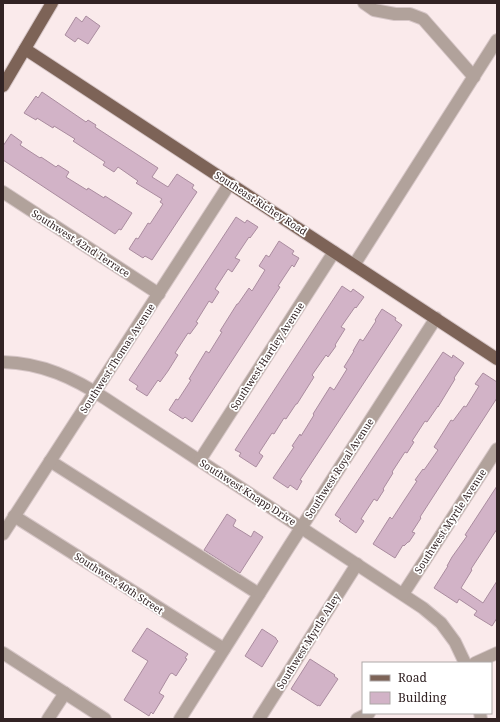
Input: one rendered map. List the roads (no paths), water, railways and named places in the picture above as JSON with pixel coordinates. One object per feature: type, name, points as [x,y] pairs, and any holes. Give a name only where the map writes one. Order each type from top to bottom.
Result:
[{"type":"main road","points":[[3,86],[52,3]]},
{"type":"main road","name":"Southeast Richey Road","points":[[25,48],[497,359]]},
{"type":"street","points":[[364,3],[374,10],[395,14],[410,14],[423,19],[474,76]]},
{"type":"street","points":[[354,265],[497,40]]},
{"type":"street","name":"Southwest Thomas Avenue","points":[[3,534],[230,183]]},
{"type":"street","name":"Southwest 42nd Terrace","points":[[3,192],[159,294]]},
{"type":"street","name":"Southwest Hartley Avenue","points":[[200,460],[334,252]]},
{"type":"street","name":"Southwest Royal Avenue","points":[[180,719],[301,527],[436,318]]},
{"type":"street","name":"Southwest Knapp Drive","points":[[3,362],[27,364],[45,368],[75,380],[200,460],[423,608],[441,623],[455,642],[465,662]]},
{"type":"street","name":"Southwest Myrtle Avenue","points":[[403,594],[497,449]]},
{"type":"street","points":[[50,461],[259,594]]},
{"type":"street","name":"Southwest 40th Street","points":[[14,516],[224,649]]},
{"type":"street","name":"Southwest Myrtle Alley","points":[[259,719],[357,564]]},
{"type":"street","points":[[477,662],[497,652]]},
{"type":"street","points":[[3,653],[106,719]]},
{"type":"street","points":[[48,719],[65,693]]},
{"type":"street","points":[[357,719],[367,714]]}]
